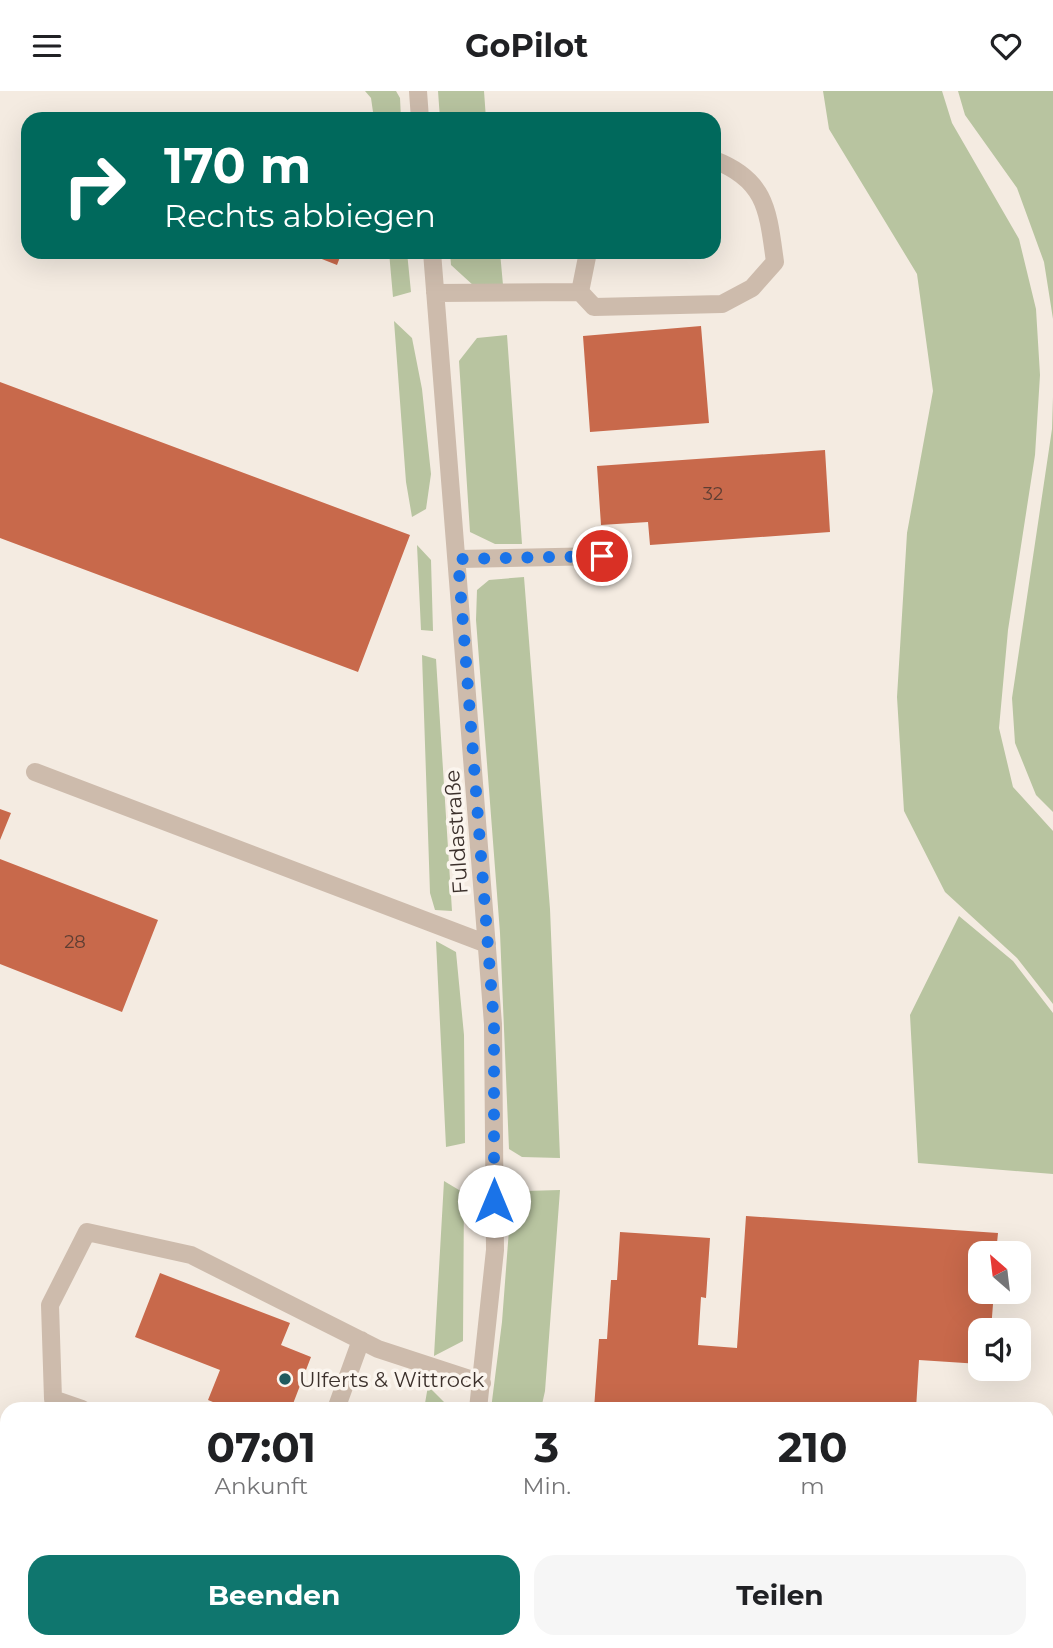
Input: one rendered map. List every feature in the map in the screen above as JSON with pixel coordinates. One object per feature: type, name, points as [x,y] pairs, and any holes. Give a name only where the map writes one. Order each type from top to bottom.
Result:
[{"type":"street","points":[[418,91],[420,112]]},
{"type":"street","points":[[435,293],[580,292],[594,307],[722,304],[752,288],[775,262],[766,205],[748,177],[721,164]]},
{"type":"street","name":"Fuldastraße","points":[[433,259],[494,1024],[495,1250],[479,1402]]},
{"type":"street","points":[[580,292],[587,259]]},
{"type":"street","points":[[458,559],[602,556]]},
{"type":"street","points":[[35,772],[487,944]]},
{"type":"street","points":[[62,1402],[53,1399],[50,1305],[87,1232],[191,1255],[378,1349],[482,1383]]},
{"type":"street","points":[[339,1402],[361,1340]]},
{"type":"green space","points":[[365,91],[396,91],[400,98],[401,112],[373,112],[371,98]]},
{"type":"green space","points":[[438,91],[484,91],[486,112],[440,112]]},
{"type":"green space","points":[[823,91],[942,91],[952,123],[1019,239],[1036,309],[1040,375],[1035,455],[1008,630],[999,728],[1013,787],[1053,831],[1053,1004],[1017,958],[945,892],[904,811],[897,697],[907,533],[933,391],[917,274],[829,129]]},
{"type":"green space","points":[[958,91],[1053,91],[1053,319],[1044,262],[1017,188],[965,115]]},
{"type":"green space","points":[[390,259],[408,259],[411,292],[393,297]]},
{"type":"green space","points":[[451,259],[501,259],[503,285],[474,286],[451,265]]},
{"type":"green space","points":[[394,321],[412,338],[422,389],[431,474],[426,509],[412,517],[406,482]]},
{"type":"green space","points":[[507,335],[522,544],[495,544],[470,532],[459,361],[477,338]]},
{"type":"green space","points":[[1053,397],[1053,812],[1036,795],[1015,743],[1012,698],[1052,429]]},
{"type":"green space","points":[[417,545],[431,560],[433,631],[421,630]]},
{"type":"green space","points":[[524,577],[550,909],[560,1158],[522,1157],[509,1149],[500,933],[476,620],[477,590],[489,580]]},
{"type":"green space","points":[[422,655],[436,659],[452,911],[435,910],[430,893]]},
{"type":"green space","points":[[959,916],[1013,961],[1053,1013],[1053,1174],[918,1163],[910,1015]]},
{"type":"green space","points":[[436,941],[456,952],[464,1035],[465,1143],[446,1147]]},
{"type":"green space","points":[[444,1181],[464,1193],[463,1341],[434,1356]]},
{"type":"green space","points":[[560,1190],[545,1391],[543,1402],[492,1402],[502,1322],[511,1203],[525,1191]]},
{"type":"green space","points":[[428,1386],[444,1402],[425,1402]]},
{"type":"building","points":[[322,259],[339,259],[337,265]]},
{"type":"building","points":[[701,326],[709,423],[590,432],[583,336]]},
{"type":"building","points":[[0,382],[410,535],[358,672],[0,538]]},
{"type":"building","points":[[825,450],[830,532],[650,545],[648,522],[601,525],[597,466]]},
{"type":"building","points":[[0,809],[11,813],[0,840]]},
{"type":"building","points":[[0,859],[158,920],[122,1012],[0,964]]},
{"type":"building","points":[[746,1216],[998,1233],[997,1241],[968,1241],[968,1304],[993,1304],[992,1318],[968,1318],[968,1363],[919,1360],[916,1402],[594,1402],[599,1339],[607,1339],[611,1280],[617,1280],[620,1232],[710,1238],[706,1298],[701,1297],[698,1345],[737,1348]]},
{"type":"building","points":[[160,1273],[290,1323],[281,1345],[311,1357],[294,1402],[213,1402],[208,1400],[220,1370],[135,1337]]},
{"type":"place","name":"Ulferts & Wittrock","points":[[285,1379]]},
{"type":"route","points":[[494,1201],[494,1024],[458,559],[602,556]]}]
